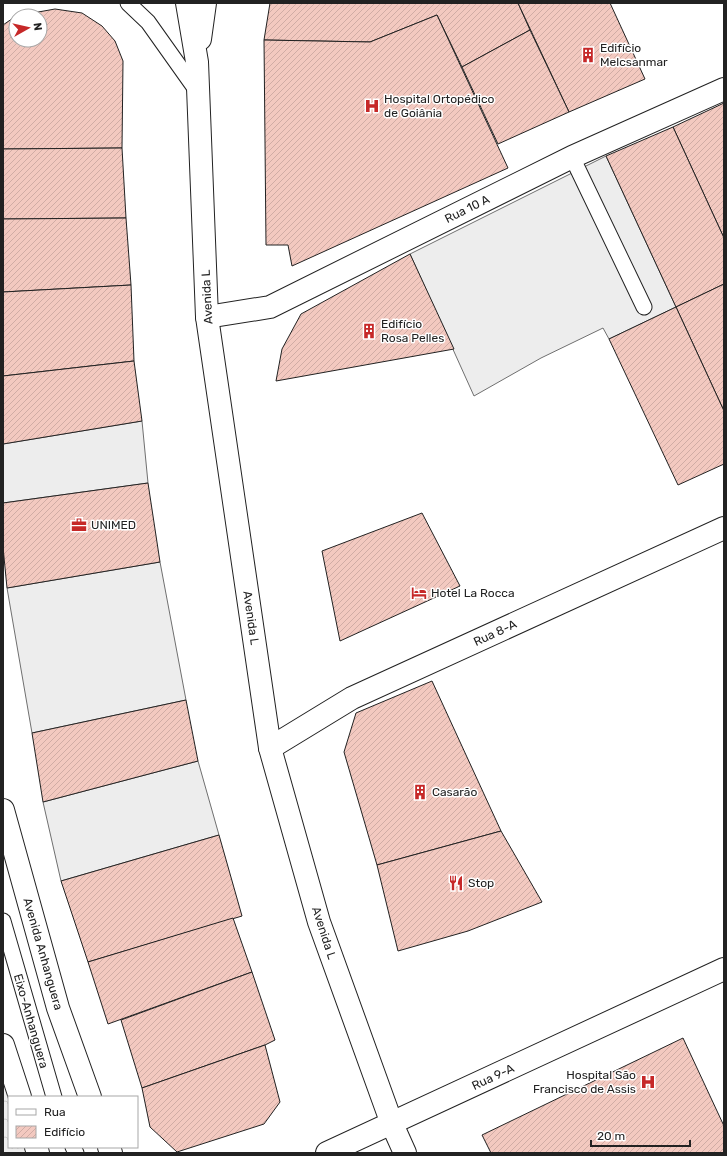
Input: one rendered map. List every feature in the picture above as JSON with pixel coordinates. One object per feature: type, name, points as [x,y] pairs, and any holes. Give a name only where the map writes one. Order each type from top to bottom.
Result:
[{"type":"street","name":"Avenida L","points":[[187,3],[197,62],[207,317],[270,748],[319,922],[392,1124],[405,1153]]},
{"type":"street","name":"Avenida L","points":[[197,62],[205,3]]},
{"type":"street","name":"Rua 10 A","points":[[207,317],[270,308],[572,157],[724,89]]},
{"type":"street","name":"Rua 8-A","points":[[270,748],[352,698],[724,528]]},
{"type":"street","name":"Avenida Anhanguera","points":[[3,810],[58,1008],[90,1096]]},
{"type":"street","name":"Rua 9-A","points":[[327,1153],[724,969]]},
{"type":"street","points":[[3,1045],[20,1096]]},
{"type":"lane","points":[[128,3],[148,22],[198,93]]},
{"type":"lane","points":[[572,157],[644,307]]},
{"type":"lane","name":"Eixo-Anhanguera","points":[[3,921],[54,1096]]},
{"type":"green space","points":[[3,1057],[9,1096],[8,1148],[29,1148],[31,1153],[3,1153]]},
{"type":"shaded area","points":[[606,156],[676,307],[609,339],[603,328],[541,358],[474,396],[410,254]]},
{"type":"shaded area","points":[[142,421],[148,483],[3,503],[3,444]]},
{"type":"shaded area","points":[[160,562],[186,700],[32,733],[7,588]]},
{"type":"shaded area","points":[[198,761],[219,835],[61,881],[43,802]]},
{"type":"building","points":[[270,3],[518,3],[530,30],[462,67],[437,15],[370,42],[264,40]]},
{"type":"building","name":"Edifício Melcsanmar","points":[[518,3],[610,3],[645,79],[569,112]]},
{"type":"building","points":[[55,9],[82,13],[102,26],[115,41],[123,61],[122,148],[3,149],[3,25],[8,22],[8,48],[48,48],[48,10]]},
{"type":"building","name":"Hospital Ortopédico de Goiânia","points":[[437,15],[508,168],[292,266],[288,245],[266,245],[264,40],[370,42]]},
{"type":"building","points":[[530,30],[569,112],[498,144],[462,67]]},
{"type":"building","points":[[724,103],[724,238],[673,127]]},
{"type":"building","points":[[673,127],[724,238],[724,284],[676,307],[606,156]]},
{"type":"building","points":[[122,148],[126,218],[3,219],[3,149]]},
{"type":"building","points":[[126,218],[131,285],[3,292],[3,219]]},
{"type":"building","name":"Edifício Rosa Pelles","points":[[410,254],[454,349],[276,381],[282,349],[301,314]]},
{"type":"building","points":[[724,284],[724,411],[676,307]]},
{"type":"building","points":[[131,285],[134,361],[3,376],[3,292]]},
{"type":"building","points":[[676,307],[724,411],[724,464],[678,485],[609,339]]},
{"type":"building","points":[[134,361],[142,421],[3,444],[3,376]]},
{"type":"building","name":"UNIMED","points":[[148,483],[160,562],[7,588],[3,547],[3,503]]},
{"type":"building","points":[[422,513],[460,586],[340,641],[322,551]]},
{"type":"building","name":"Casarão","points":[[432,681],[501,831],[377,865],[344,752],[356,713]]},
{"type":"building","points":[[186,700],[198,761],[43,802],[32,733]]},
{"type":"building","name":"Stop","points":[[501,831],[542,902],[468,931],[398,951],[377,865]]},
{"type":"building","points":[[219,835],[242,916],[88,962],[61,881]]},
{"type":"building","points":[[233,918],[252,972],[108,1024],[88,962]]},
{"type":"building","points":[[252,972],[275,1040],[265,1045],[142,1088],[121,1020]]},
{"type":"building","name":"Hospital São Francisco de Assis","points":[[683,1038],[724,1126],[724,1153],[491,1153],[482,1135]]},
{"type":"building","points":[[265,1045],[280,1102],[264,1124],[177,1152],[150,1127],[142,1088]]},
{"type":"place","name":"Edifício Melcsanmar","points":[[588,55]]},
{"type":"place","name":"Hospital Ortopédico de Goiânia","points":[[372,106]]},
{"type":"place","name":"Edifício Rosa Pelles","points":[[369,331]]},
{"type":"place","name":"UNIMED","points":[[79,525]]},
{"type":"place","name":"Hotel La Rocca","points":[[419,593]]},
{"type":"place","name":"Casarão","points":[[420,792]]},
{"type":"place","name":"Stop","points":[[456,883]]},
{"type":"place","name":"Hospital São Francisco de Assis","points":[[648,1082]]}]
